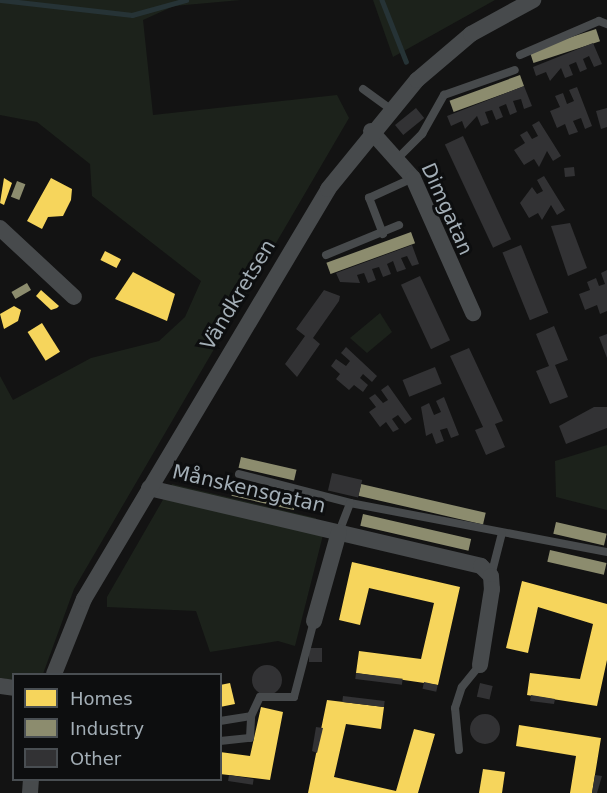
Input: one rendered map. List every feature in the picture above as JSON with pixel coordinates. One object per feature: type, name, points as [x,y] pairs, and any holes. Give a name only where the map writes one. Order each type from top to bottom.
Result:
[{"type":"street","name":"Vändkretsen","points":[[55,673],[84,599],[222,362],[328,189],[370,131],[471,34],[533,0]]},
{"type":"street","name":"Dimgatan","points":[[370,131],[399,157],[413,178],[473,313]]},
{"type":"street","points":[[0,228],[74,297]]},
{"type":"street","name":"Månskensgatan","points":[[149,488],[481,566],[491,576]]},
{"type":"street","name":"Månskensgatan","points":[[314,621],[339,532]]},
{"type":"street","points":[[480,665],[491,576]]},
{"type":"lane","points":[[520,56],[599,21],[607,24]]},
{"type":"lane","points":[[399,157],[422,134],[444,95],[515,70]]},
{"type":"lane","points":[[363,89],[391,109]]},
{"type":"lane","points":[[383,234],[369,198],[413,178]]},
{"type":"lane","points":[[326,255],[383,234],[399,225]]},
{"type":"lane","points":[[239,474],[350,503],[607,552]]},
{"type":"lane","points":[[339,532],[350,503]]},
{"type":"lane","points":[[491,576],[502,533]]},
{"type":"lane","points":[[222,741],[250,738],[251,716],[260,697],[294,697],[314,621]]},
{"type":"lane","points":[[459,750],[455,708],[462,687],[480,665]]},
{"type":"lane","points":[[222,721],[251,716]]},
{"type":"shaded area","points":[[0,0],[241,0],[174,6],[143,20],[153,115],[337,95],[349,118],[74,589],[43,673],[12,673],[12,680],[0,678],[0,376],[13,400],[91,358],[159,341],[185,317],[201,281],[92,196],[90,164],[37,122],[0,115]]},
{"type":"shaded area","points":[[373,0],[495,0],[393,57]]},
{"type":"shaded area","points":[[380,313],[392,332],[367,353],[350,338]]},
{"type":"shaded area","points":[[607,445],[607,510],[556,497],[555,461]]},
{"type":"shaded area","points":[[172,484],[316,518],[323,535],[295,646],[278,641],[210,652],[196,611],[107,607],[107,597]]},
{"type":"building: Homes","points":[[4,178],[12,183],[4,205],[0,203]]},
{"type":"building: Homes","points":[[51,178],[72,189],[71,200],[63,216],[48,217],[42,229],[27,221]]},
{"type":"building: Homes","points":[[105,251],[121,259],[116,268],[100,260]]},
{"type":"building: Homes","points":[[133,272],[175,294],[167,321],[115,299]]},
{"type":"building: Homes","points":[[41,290],[59,306],[57,308],[51,310],[36,296]]},
{"type":"building: Homes","points":[[14,306],[21,310],[18,321],[4,329],[0,314]]},
{"type":"building: Homes","points":[[42,323],[60,352],[46,361],[28,332]]},
{"type":"building: Homes","points":[[352,562],[460,587],[438,685],[356,673],[359,651],[421,659],[434,603],[369,588],[360,625],[339,620]]},
{"type":"building: Homes","points":[[522,581],[607,604],[607,660],[597,706],[527,695],[530,673],[580,679],[593,624],[538,607],[528,653],[506,648]]},
{"type":"building: Homes","points":[[230,683],[235,704],[222,707],[222,685]]},
{"type":"building: Homes","points":[[327,700],[384,707],[381,729],[346,724],[334,777],[396,791],[414,729],[435,734],[418,793],[308,793]]},
{"type":"building: Homes","points":[[261,707],[283,712],[270,780],[222,774],[222,752],[250,756]]},
{"type":"building: Homes","points":[[519,725],[601,738],[592,793],[570,793],[576,756],[516,746]]},
{"type":"building: Homes","points":[[483,769],[505,772],[502,793],[479,793]]},
{"type":"building: Industry","points":[[596,29],[600,41],[533,63],[529,51]]},
{"type":"building: Industry","points":[[520,75],[524,86],[454,112],[450,101]]},
{"type":"building: Industry","points":[[17,181],[25,184],[19,200],[11,197]]},
{"type":"building: Industry","points":[[411,232],[415,243],[331,274],[326,263]]},
{"type":"building: Industry","points":[[27,283],[31,290],[15,299],[11,292]]},
{"type":"building: Industry","points":[[241,457],[297,470],[294,481],[239,468]]},
{"type":"building: Industry","points":[[361,484],[486,513],[483,524],[358,496]]},
{"type":"building: Industry","points":[[234,485],[296,499],[294,510],[232,496]]},
{"type":"building: Industry","points":[[363,514],[471,539],[468,551],[360,526]]},
{"type":"building: Industry","points":[[556,522],[607,534],[604,545],[553,534]]},
{"type":"building: Industry","points":[[550,550],[607,563],[604,575],[547,562]]},
{"type":"building: Other","points":[[593,43],[602,64],[594,67],[589,56],[583,59],[587,69],[580,72],[576,62],[569,65],[573,75],[565,78],[561,68],[550,81],[546,72],[536,76],[533,67]]},
{"type":"building: Other","points":[[524,86],[532,106],[524,109],[521,99],[513,101],[517,112],[510,115],[506,104],[499,107],[503,117],[496,120],[492,110],[485,112],[489,123],[481,126],[477,116],[465,129],[462,121],[451,126],[447,116]]},
{"type":"building: Other","points":[[577,87],[592,126],[585,129],[581,118],[573,121],[578,132],[569,135],[565,124],[557,128],[550,111],[560,107],[555,96],[563,93],[567,104],[574,101],[569,90]]},
{"type":"building: Other","points":[[416,108],[424,118],[403,135],[395,125]]},
{"type":"building: Other","points":[[607,108],[607,127],[601,129],[596,111]]},
{"type":"building: Other","points":[[539,121],[561,156],[553,161],[547,151],[539,167],[534,159],[524,165],[514,150],[525,143],[520,135],[527,131],[532,139],[538,136],[532,125]]},
{"type":"building: Other","points":[[463,136],[511,239],[493,248],[445,144]]},
{"type":"building: Other","points":[[574,167],[575,176],[565,177],[564,168]]},
{"type":"building: Other","points":[[544,176],[565,210],[557,215],[551,205],[542,220],[538,213],[529,218],[520,203],[532,187],[537,194],[543,191],[537,180]]},
{"type":"building: Other","points":[[570,223],[587,268],[568,276],[551,226]]},
{"type":"building: Other","points":[[412,245],[419,264],[412,266],[407,256],[401,258],[406,269],[397,272],[393,261],[387,264],[391,274],[383,277],[379,267],[372,269],[376,280],[368,283],[364,273],[357,275],[360,283],[340,282],[336,273]]},
{"type":"building: Other","points":[[521,245],[548,313],[530,320],[502,252]]},
{"type":"building: Other","points":[[607,270],[607,311],[600,314],[597,305],[585,310],[579,294],[590,290],[587,282],[596,278],[599,286],[605,284],[601,273]]},
{"type":"building: Other","points":[[420,276],[450,340],[431,349],[401,285]]},
{"type":"building: Other","points":[[324,290],[340,296],[339,301],[313,338],[320,344],[297,377],[285,364],[305,336],[296,329]]},
{"type":"building: Other","points":[[554,326],[568,360],[555,365],[568,397],[550,404],[536,371],[549,366],[536,334]]},
{"type":"building: Other","points":[[607,334],[607,358],[599,337]]},
{"type":"building: Other","points":[[346,347],[377,376],[372,382],[363,374],[360,378],[368,385],[363,392],[354,385],[349,390],[336,379],[340,374],[331,366],[336,359],[346,366],[350,361],[341,353]]},
{"type":"building: Other","points":[[469,348],[503,421],[495,424],[505,447],[486,455],[475,430],[483,427],[450,356]]},
{"type":"building: Other","points":[[435,367],[442,384],[409,397],[403,380]]},
{"type":"building: Other","points":[[388,385],[412,419],[405,424],[398,415],[392,419],[399,429],[393,432],[386,422],[380,427],[369,412],[376,407],[369,398],[375,394],[383,403],[388,400],[381,390]]},
{"type":"building: Other","points":[[444,397],[459,435],[451,438],[447,428],[440,430],[444,441],[436,444],[432,433],[426,436],[421,407],[429,403],[434,415],[441,412],[436,401]]},
{"type":"building: Other","points":[[594,407],[607,407],[607,428],[566,444],[559,426]]},
{"type":"building: Other","points":[[332,473],[362,480],[358,498],[328,491]]},
{"type":"building: Other","points":[[309,648],[322,648],[322,662],[309,662]]},
{"type":"building: Other","points":[[267,665],[273,666],[281,674],[281,686],[273,694],[267,695],[261,694],[253,686],[252,680],[253,674],[261,666]]},
{"type":"building: Other","points":[[356,673],[403,679],[402,685],[355,679]]},
{"type":"building: Other","points":[[424,682],[438,685],[436,692],[423,689]]},
{"type":"building: Other","points":[[480,683],[493,686],[490,700],[477,697]]},
{"type":"building: Other","points":[[531,695],[555,699],[554,704],[530,701]]},
{"type":"building: Other","points":[[343,696],[385,701],[384,707],[342,702]]},
{"type":"building: Other","points":[[485,714],[496,718],[500,729],[496,740],[485,744],[474,740],[470,729],[474,718]]},
{"type":"building: Other","points":[[316,727],[323,728],[317,753],[312,751]]},
{"type":"building: Other","points":[[229,775],[254,779],[253,785],[228,781]]},
{"type":"building: Other","points":[[595,775],[602,776],[597,793],[592,793]]},
{"type":"waterway","points":[[1,0],[132,15],[186,0]]},
{"type":"waterway","points":[[382,0],[406,61]]}]
